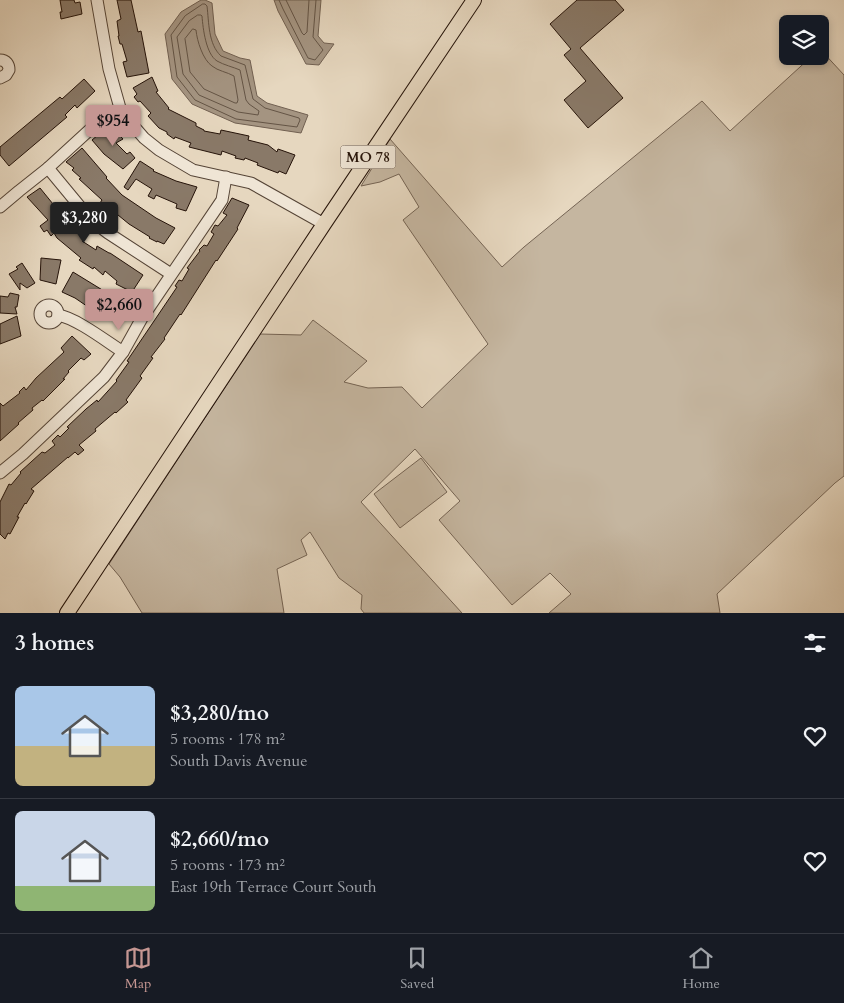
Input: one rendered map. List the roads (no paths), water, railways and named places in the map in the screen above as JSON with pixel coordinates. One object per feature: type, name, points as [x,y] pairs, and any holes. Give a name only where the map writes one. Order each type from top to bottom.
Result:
[{"type":"main road","name":"MO 78","points":[[67,613],[474,0]]},
{"type":"street","points":[[97,0],[109,69],[122,111],[144,138],[159,150],[193,170],[251,183],[324,224]]},
{"type":"street","points":[[0,60],[6,61],[9,70],[6,76],[0,78]]},
{"type":"street","points":[[0,207],[48,168],[96,124],[122,111]]},
{"type":"street","points":[[48,168],[91,220],[172,274]]},
{"type":"street","points":[[0,473],[23,454],[104,377],[123,352],[142,318],[222,200],[226,177]]},
{"type":"street","points":[[58,315],[77,322],[123,352]]},
{"type":"water","points":[[201,0],[212,3],[215,34],[223,51],[250,60],[257,96],[267,103],[308,115],[301,133],[235,123],[192,104],[172,79],[165,34],[181,12]]},
{"type":"water","points":[[274,0],[321,0],[318,36],[324,43],[334,44],[319,65],[306,64]]}]
